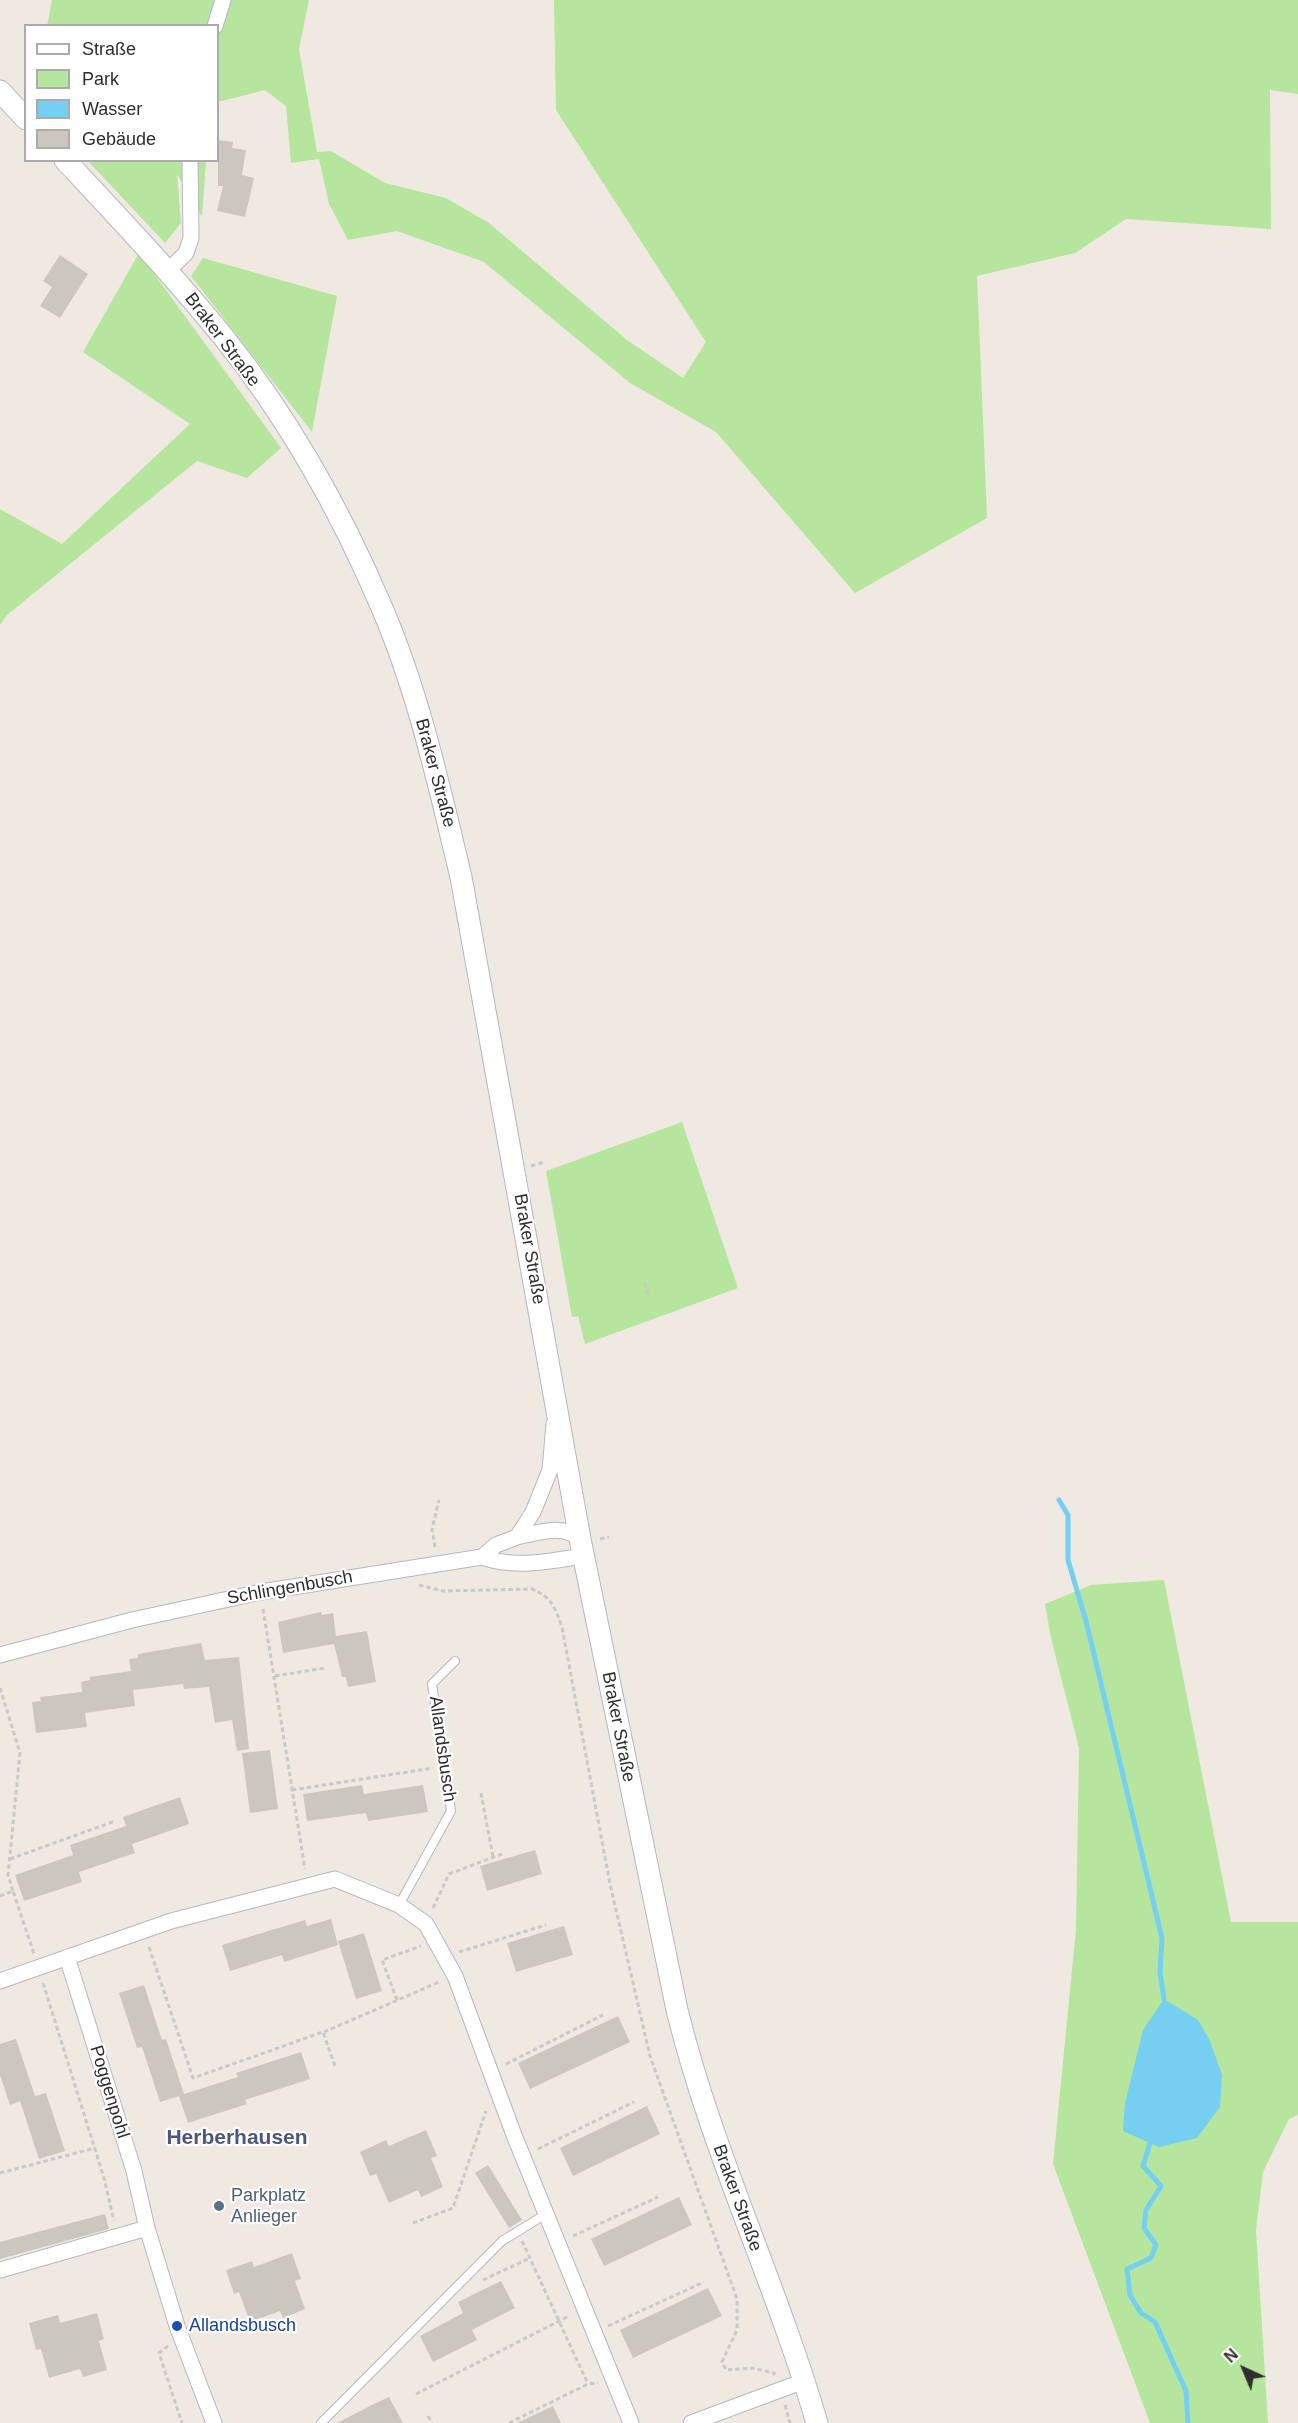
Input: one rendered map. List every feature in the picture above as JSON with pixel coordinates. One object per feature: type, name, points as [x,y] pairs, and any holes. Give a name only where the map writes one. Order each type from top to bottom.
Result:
[{"type":"street","points":[[216,24],[223,0]]},
{"type":"street","points":[[0,92],[24,116]]},
{"type":"street","name":"Braker Straße","points":[[67,162],[168,271],[226,341],[281,419],[319,481],[354,546],[383,609],[407,676],[437,774],[461,877],[582,1547],[666,1962],[687,2054],[726,2173],[804,2381],[817,2423]]},
{"type":"street","points":[[168,271],[186,253],[191,238],[190,162]]},
{"type":"street","points":[[517,1537],[533,1512],[550,1470],[556,1406]]},
{"type":"street","points":[[482,1557],[496,1545],[517,1537],[562,1529],[571,1531],[582,1547]]},
{"type":"street","name":"Schlingenbusch","points":[[0,1655],[132,1620],[261,1592],[482,1557],[499,1563],[540,1563],[582,1547]]},
{"type":"street","points":[[0,1981],[144,1931],[222,1907],[335,1879],[399,1905],[426,1924],[446,1956],[455,1976],[523,2157],[631,2423]]},
{"type":"street","name":"Poggenpohl","points":[[67,1957],[134,2171],[147,2228],[177,2326],[211,2422]]},
{"type":"street","points":[[0,2270],[147,2228]]},
{"type":"street","points":[[691,2423],[804,2381]]},
{"type":"lane","name":"Allandsbusch","points":[[399,1905],[451,1811],[432,1684],[455,1661]]},
{"type":"lane","points":[[321,2423],[502,2241],[546,2214]]},
{"type":"path","points":[[645,1282],[648,1295]]},
{"type":"path","points":[[439,1500],[432,1529],[439,1564]]},
{"type":"path","points":[[400,1569],[405,1582],[443,1591],[532,1589],[545,1594],[554,1603],[562,1627],[610,1884],[650,2056],[737,2299],[736,2330],[722,2362],[726,2370],[753,2368],[774,2373],[790,2423]]},
{"type":"path","points":[[261,1592],[307,1886]]},
{"type":"path","points":[[274,1676],[325,1668]]},
{"type":"path","points":[[0,1688],[16,1731],[20,1754],[8,1875],[95,2148],[118,2237]]},
{"type":"path","points":[[292,1790],[444,1766]]},
{"type":"path","points":[[481,1793],[493,1857]]},
{"type":"path","points":[[10,1859],[115,1821]]},
{"type":"path","points":[[426,1924],[449,1874],[502,1854]]},
{"type":"path","points":[[0,1896],[13,1892]]},
{"type":"path","points":[[446,1956],[546,1925]]},
{"type":"path","points":[[144,1931],[193,2078],[323,2032],[455,1976]]},
{"type":"path","points":[[397,2000],[382,1960],[437,1940]]},
{"type":"path","points":[[491,2071],[603,2015]]},
{"type":"path","points":[[323,2032],[335,2066]]},
{"type":"path","points":[[413,2223],[453,2208],[489,2102],[500,2097]]},
{"type":"path","points":[[523,2157],[634,2102]]},
{"type":"path","points":[[0,2173],[95,2148]]},
{"type":"path","points":[[558,2244],[658,2197]]},
{"type":"path","points":[[519,2235],[588,2384]]},
{"type":"path","points":[[467,2277],[480,2281],[530,2258]]},
{"type":"path","points":[[594,2332],[704,2282]]},
{"type":"path","points":[[416,2394],[584,2309]]},
{"type":"path","points":[[510,2423],[588,2384],[602,2383]]},
{"type":"path","points":[[428,2416],[432,2423]]},
{"type":"green space","points":[[52,0],[309,0],[299,49],[317,152],[331,151],[385,183],[446,198],[489,223],[627,340],[683,378],[706,342],[556,110],[554,0],[1298,0],[1298,94],[1270,90],[1271,229],[1126,219],[1075,253],[977,276],[987,518],[855,593],[716,432],[630,383],[484,262],[397,231],[348,240],[329,204],[319,159],[291,163],[286,106],[265,90],[219,102],[219,24],[47,24]]},
{"type":"green space","points":[[89,162],[206,162],[202,217],[177,174],[181,223],[165,243]]},
{"type":"green space","points":[[139,253],[281,448],[247,478],[197,461],[7,615],[0,625],[0,509],[62,544],[190,424],[83,352]]},
{"type":"green space","points":[[203,258],[337,296],[312,432],[191,276]]},
{"type":"green space","points":[[682,1122],[738,1288],[585,1344],[578,1316],[572,1317],[546,1171]]},
{"type":"green space","points":[[1164,1580],[1231,1922],[1298,1922],[1298,2115],[1289,2119],[1263,2172],[1256,2230],[1268,2423],[1150,2423],[1053,2164],[1076,1929],[1079,1748],[1051,1638],[1045,1604],[1091,1585]]},
{"type":"water","points":[[1164,1999],[1198,2020],[1210,2041],[1222,2075],[1220,2107],[1197,2138],[1159,2147],[1123,2131],[1125,2103],[1143,2030]]},
{"type":"building","points":[[219,140],[233,142],[232,148],[246,150],[242,175],[254,178],[245,217],[217,211],[223,186],[218,186]]},
{"type":"building","points":[[60,255],[88,274],[60,318],[40,306],[52,287],[43,281]]},
{"type":"building","points":[[321,1612],[322,1615],[333,1613],[336,1636],[367,1631],[376,1682],[348,1687],[346,1677],[342,1677],[334,1644],[283,1653],[278,1622]]},
{"type":"building","points":[[201,1643],[205,1660],[239,1657],[249,1749],[237,1751],[232,1720],[215,1723],[209,1687],[184,1689],[183,1684],[133,1690],[135,1706],[85,1713],[87,1727],[36,1733],[32,1702],[41,1701],[40,1697],[82,1692],[81,1682],[90,1680],[90,1677],[131,1671],[129,1659],[138,1658],[138,1654]]},
{"type":"building","points":[[270,1750],[278,1809],[250,1813],[242,1753]]},
{"type":"building","points":[[362,1785],[364,1794],[423,1785],[428,1812],[368,1821],[366,1813],[307,1821],[303,1794]]},
{"type":"building","points":[[180,1797],[189,1824],[132,1844],[135,1853],[79,1872],[82,1882],[24,1901],[15,1875],[73,1855],[70,1845],[126,1826],[123,1817]]},
{"type":"building","points":[[535,1850],[542,1874],[487,1891],[480,1866]]},
{"type":"building","points":[[331,1919],[338,1945],[284,1962],[282,1955],[230,1971],[222,1945],[305,1920],[307,1926]]},
{"type":"building","points":[[564,1926],[573,1955],[516,1972],[507,1943]]},
{"type":"building","points":[[364,1933],[382,1991],[356,1999],[338,1941]]},
{"type":"building","points":[[144,1985],[162,2040],[166,2039],[184,2094],[238,2077],[236,2073],[301,2052],[310,2079],[245,2100],[247,2104],[188,2123],[179,2096],[160,2102],[142,2047],[137,2048],[119,1993]]},
{"type":"building","points":[[618,2016],[630,2042],[530,2089],[518,2063]]},
{"type":"building","points":[[16,2039],[35,2096],[46,2093],[65,2151],[39,2159],[20,2101],[10,2105],[0,2075],[0,2044]]},
{"type":"building","points":[[647,2106],[660,2134],[573,2176],[560,2148]]},
{"type":"building","points":[[426,2130],[437,2156],[431,2158],[443,2187],[421,2197],[418,2190],[389,2203],[376,2174],[370,2176],[360,2152],[386,2140],[389,2146]]},
{"type":"building","points":[[488,2165],[522,2220],[509,2228],[475,2173]]},
{"type":"building","points":[[679,2197],[692,2225],[604,2266],[591,2239]]},
{"type":"building","points":[[105,2214],[109,2229],[0,2259],[0,2242]]},
{"type":"building","points":[[292,2253],[301,2279],[295,2281],[305,2309],[283,2318],[280,2311],[250,2322],[239,2292],[234,2294],[226,2270],[252,2261],[254,2267]]},
{"type":"building","points":[[501,2281],[515,2308],[472,2330],[477,2340],[433,2362],[420,2336],[463,2313],[458,2302]]},
{"type":"building","points":[[708,2288],[722,2316],[633,2358],[620,2330]]},
{"type":"building","points":[[97,2313],[104,2339],[99,2341],[107,2370],[83,2377],[80,2369],[49,2378],[41,2349],[36,2350],[29,2323],[58,2315],[60,2323]]},
{"type":"building","points":[[389,2397],[403,2423],[337,2423],[372,2405]]},
{"type":"building","points":[[553,2406],[561,2423],[517,2423]]},
{"type":"waterway","points":[[1059,1500],[1068,1515],[1068,1560],[1086,1621],[1162,1938],[1160,1972],[1164,1999]]},
{"type":"waterway","points":[[1150,2143],[1143,2166],[1161,2186],[1146,2210],[1144,2228],[1156,2245],[1151,2258],[1127,2269],[1130,2295],[1141,2313],[1155,2322],[1186,2391],[1188,2423]]},
{"type":"place","name":"Parkplatz Anlieger","points":[[219,2206]]},
{"type":"place","name":"Allandsbusch","points":[[177,2326]]},
{"type":"district","name":"Herberhausen","points":[[237,2138]]}]
